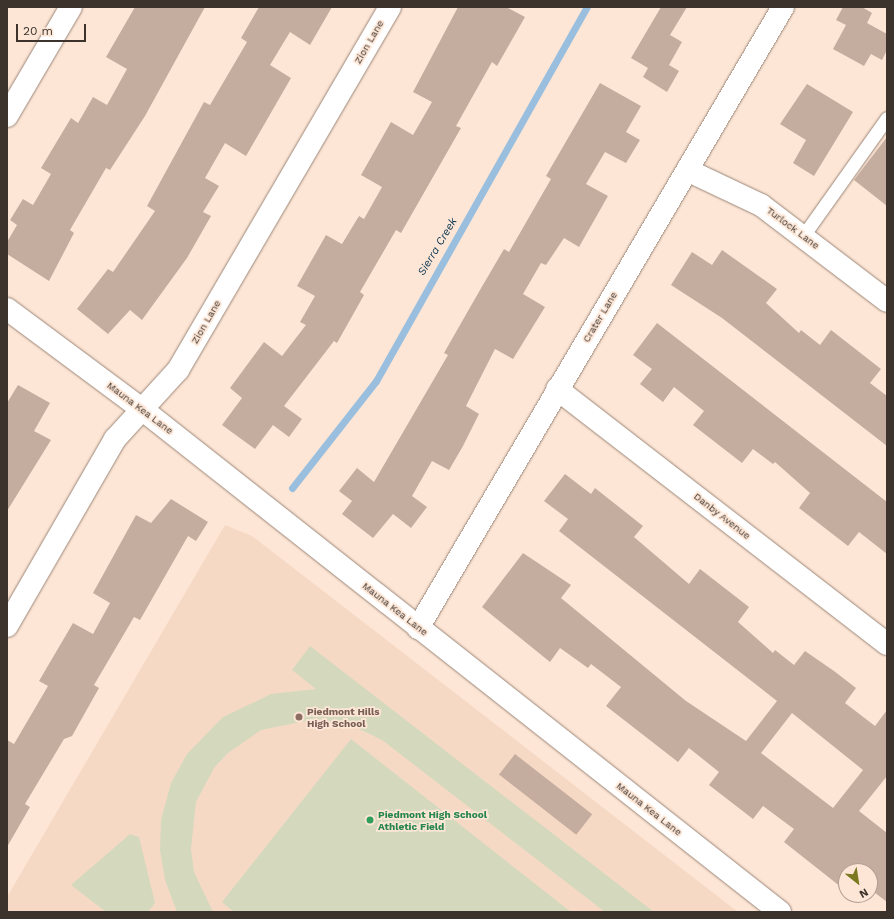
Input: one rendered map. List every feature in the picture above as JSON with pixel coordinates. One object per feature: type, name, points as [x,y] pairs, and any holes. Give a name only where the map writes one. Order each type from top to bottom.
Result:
[{"type":"street","points":[[7,116],[71,7]]},
{"type":"street","name":"Zion Lane","points":[[7,626],[115,439],[178,370],[390,7]]},
{"type":"street","name":"Crater Lane","points":[[418,628],[557,389],[689,170],[783,7]]},
{"type":"street","name":"Turlock Lane","points":[[689,170],[761,205],[887,301]]},
{"type":"street","name":"Mauna Kea Lane","points":[[7,309],[143,410],[780,912]]},
{"type":"street","name":"Danby Avenue","points":[[557,389],[887,644]]},
{"type":"lane","points":[[803,236],[887,118]]},
{"type":"shaded area","name":"Piedmont Hills High School","points":[[225,525],[252,536],[738,912],[7,912],[7,897]]},
{"type":"green space","points":[[310,646],[654,912],[605,912],[382,740],[351,725],[316,719],[261,730],[228,753],[214,768],[196,802],[191,849],[194,872],[213,912],[177,912],[165,880],[160,850],[161,820],[171,783],[187,754],[223,717],[271,694],[316,689],[292,670]]},
{"type":"green space","name":"Piedmont High School Athletic Field","points":[[351,739],[571,912],[234,912],[222,902]]},
{"type":"green space","points":[[130,834],[139,837],[155,903],[148,912],[106,912],[71,885]]},
{"type":"building","points":[[135,7],[205,7],[145,116],[110,170],[106,168],[70,230],[74,233],[49,281],[7,254],[7,242],[17,225],[10,220],[23,199],[33,205],[51,174],[41,168],[71,118],[78,123],[93,97],[107,105],[127,69],[106,57]]},
{"type":"building","points":[[259,7],[332,7],[310,45],[290,32],[270,65],[291,78],[246,156],[225,143],[205,178],[219,186],[203,212],[211,216],[187,258],[142,320],[130,310],[108,334],[77,309],[108,269],[113,272],[155,211],[147,206],[204,102],[210,105],[247,42],[241,38]]},
{"type":"building","points":[[458,7],[506,7],[525,17],[497,66],[492,62],[456,126],[461,128],[401,233],[396,230],[360,292],[364,295],[337,343],[334,341],[284,406],[302,419],[289,437],[273,425],[255,449],[222,425],[242,398],[230,388],[264,342],[282,356],[306,325],[300,322],[315,296],[297,286],[326,235],[342,244],[359,216],[364,219],[382,187],[361,175],[391,122],[413,135],[432,102],[413,92]]},
{"type":"building","points":[[661,7],[687,7],[670,35],[682,42],[669,65],[679,71],[667,92],[643,77],[648,68],[631,58]]},
{"type":"building","points":[[843,7],[862,7],[872,13],[867,23],[887,34],[887,50],[882,60],[871,54],[864,66],[833,49],[846,25],[836,20]]},
{"type":"building","points":[[600,83],[641,106],[626,132],[640,140],[626,163],[605,152],[586,184],[608,196],[579,247],[564,238],[546,265],[541,263],[523,294],[545,307],[513,359],[495,349],[466,406],[479,414],[463,446],[449,470],[432,461],[412,496],[427,507],[411,528],[393,514],[373,538],[342,514],[352,501],[339,491],[357,468],[374,482],[448,355],[444,353],[480,290],[504,249],[509,252],[551,179],[546,176]]},
{"type":"building","points":[[807,84],[853,112],[814,176],[793,163],[806,140],[780,124]]},
{"type":"building","points":[[887,137],[887,206],[854,180]]},
{"type":"building","points":[[722,250],[777,289],[766,303],[799,333],[801,330],[820,345],[831,330],[881,369],[870,383],[887,396],[887,446],[722,318],[671,285],[692,252],[712,265]]},
{"type":"building","points":[[657,323],[887,502],[887,554],[859,532],[848,546],[799,508],[810,493],[775,462],[773,464],[753,449],[742,463],[693,425],[704,411],[674,387],[663,402],[640,384],[652,369],[633,355]]},
{"type":"building","points":[[18,385],[50,403],[34,431],[51,440],[7,511],[7,403]]},
{"type":"building","points":[[565,474],[591,494],[595,488],[643,526],[634,537],[689,584],[700,569],[749,607],[738,622],[773,653],[775,650],[794,665],[805,651],[834,671],[856,688],[845,703],[875,726],[887,710],[887,776],[859,811],[887,833],[887,902],[878,895],[878,863],[838,863],[838,885],[784,842],[794,829],[763,806],[753,819],[709,785],[719,772],[689,748],[678,762],[606,706],[621,687],[591,664],[588,668],[560,648],[550,662],[482,607],[523,553],[571,585],[561,598],[686,701],[746,741],[777,701],[559,531],[568,519],[544,501]],"holes":[[[792,713],[863,770],[833,808],[761,753]]]},
{"type":"building","points":[[171,499],[208,522],[196,541],[188,536],[140,620],[134,617],[94,685],[99,688],[72,736],[64,739],[25,804],[30,807],[7,847],[7,740],[14,744],[48,686],[39,681],[73,623],[93,634],[110,603],[93,593],[136,515],[151,523]]},
{"type":"building","points":[[515,754],[592,814],[576,835],[499,774]]},
{"type":"waterway","name":"Sierra Creek","points":[[292,488],[376,381],[587,7]]},
{"type":"place","name":"Piedmont Hills High School","points":[[299,717]]},
{"type":"place","name":"Piedmont High School Athletic Field","points":[[370,820]]}]
